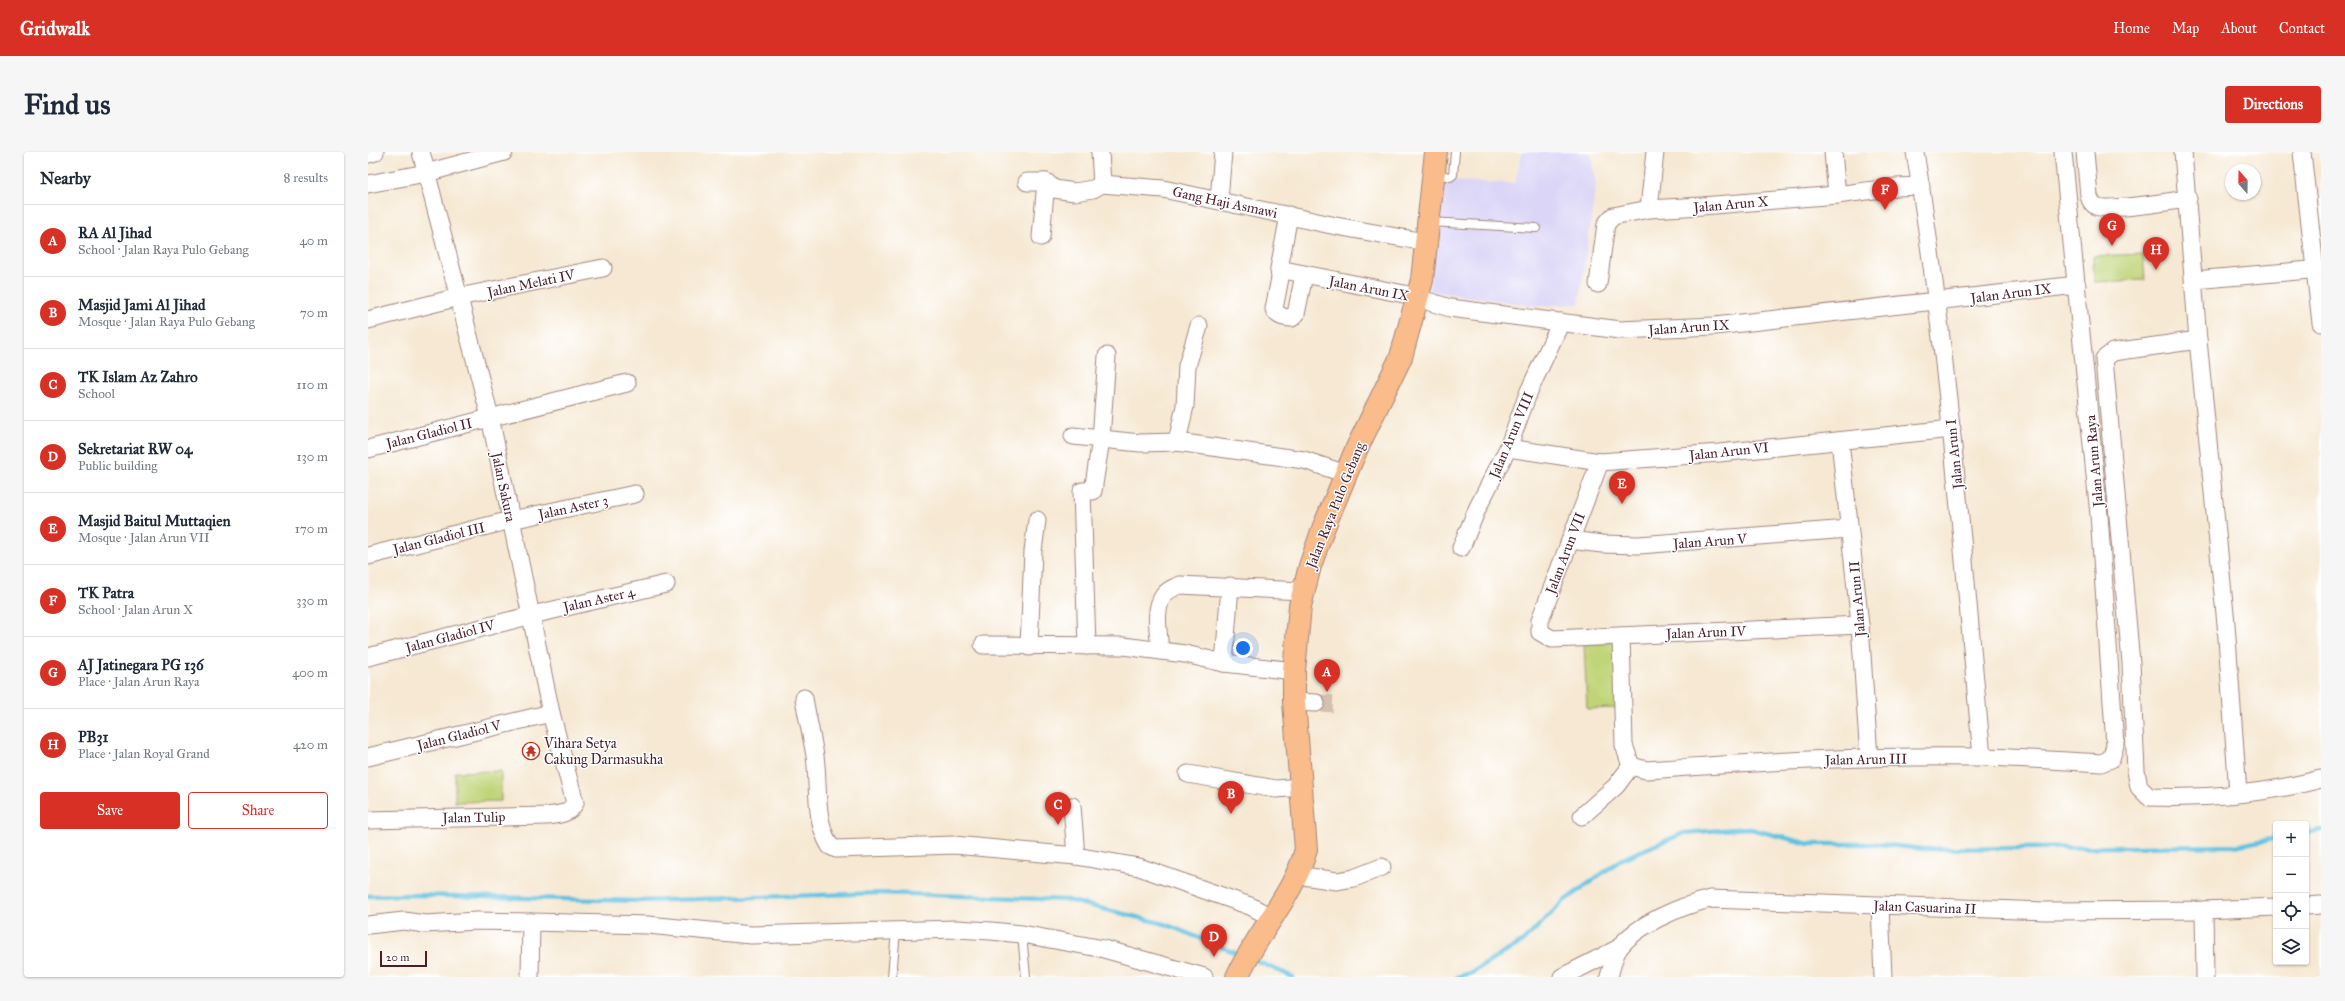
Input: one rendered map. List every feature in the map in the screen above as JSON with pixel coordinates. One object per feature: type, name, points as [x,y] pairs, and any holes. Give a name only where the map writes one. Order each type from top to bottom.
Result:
[{"type":"main road","name":"Jalan Raya Pulo Gebang","points":[[1238,974],[1266,925],[1297,876],[1306,849],[1294,702],[1294,671],[1298,618],[1303,591],[1323,529],[1346,474],[1401,358],[1419,298],[1435,162]]},
{"type":"street","points":[[368,154],[375,152]]},
{"type":"street","name":"Jalan Sakura","points":[[421,152],[490,418],[532,614],[551,713],[575,803]]},
{"type":"street","points":[[368,184],[426,172],[504,152]]},
{"type":"street","points":[[1100,152],[1102,184]]},
{"type":"street","points":[[1219,200],[1223,152]]},
{"type":"street","points":[[1649,209],[1655,152]]},
{"type":"street","points":[[1834,152],[1837,195]]},
{"type":"street","name":"Jalan Arun I","points":[[1915,152],[1930,237],[1952,429],[1982,757]]},
{"type":"street","name":"Jalan Arun Raya","points":[[2063,152],[2078,285],[2099,515],[2116,745],[2111,759],[2101,763]]},
{"type":"street","points":[[2086,152],[2089,196],[2090,201],[2096,206],[2110,208],[2188,199]]},
{"type":"street","points":[[2183,152],[2188,199],[2198,340],[2225,610],[2238,793]]},
{"type":"street","points":[[2302,152],[2318,270],[2321,323]]},
{"type":"street","name":"Gang Haji Asmawi","points":[[1027,182],[1046,182],[1054,189],[1075,192],[1093,189],[1102,184],[1163,189],[1336,226],[1426,231]]},
{"type":"street","points":[[1042,237],[1046,182]]},
{"type":"street","name":"Jalan Arun X","points":[[1598,284],[1608,220],[1633,211],[1837,195],[1896,187],[1921,186]]},
{"type":"street","points":[[1289,215],[1279,269],[1280,278],[1274,309],[1276,313],[1284,318],[1292,318],[1296,314],[1304,275]]},
{"type":"street","name":"Jalan Melati IV","points":[[368,320],[459,297],[603,268]]},
{"type":"street","name":"Jalan Arun IX","points":[[1279,269],[1419,298],[1450,308],[1620,330],[1674,329],[2078,285]]},
{"type":"street","points":[[2194,280],[2318,270]]},
{"type":"street","name":"Jalan Arun VIII","points":[[1461,548],[1478,506],[1508,448],[1529,391],[1561,322]]},
{"type":"street","points":[[1177,442],[1185,406],[1187,366],[1199,326]]},
{"type":"street","points":[[2198,340],[2113,352],[2104,359],[2131,663],[2136,771],[2139,787],[2149,797],[2192,798],[2238,793],[2321,779]]},
{"type":"street","points":[[1087,646],[1082,491],[1093,491],[1101,439],[1107,356]]},
{"type":"street","name":"Jalan Gladiol II","points":[[368,449],[627,383]]},
{"type":"street","name":"Jalan Arun VI","points":[[1508,448],[1600,462],[1698,455],[1952,429]]},
{"type":"street","points":[[1073,436],[1140,443],[1177,442],[1304,460],[1346,474]]},
{"type":"street","name":"Jalan Arun II","points":[[1840,441],[1860,625],[1869,758]]},
{"type":"street","name":"Jalan Arun VII","points":[[1552,639],[1540,632],[1540,620],[1600,462]]},
{"type":"street","name":"Jalan Aster 3","points":[[511,520],[635,494]]},
{"type":"street","name":"Jalan Gladiol III","points":[[368,556],[511,520]]},
{"type":"street","points":[[1029,647],[1033,551],[1037,520]]},
{"type":"street","name":"Jalan Arun V","points":[[1570,540],[1602,544],[1639,546],[1850,530]]},
{"type":"street","name":"Jalan Aster 4","points":[[532,614],[666,584]]},
{"type":"street","points":[[1160,651],[1158,616],[1164,594],[1180,585],[1230,586],[1303,591]]},
{"type":"street","points":[[1224,663],[1230,586]]},
{"type":"street","name":"Jalan Gladiol IV","points":[[368,657],[532,614]]},
{"type":"street","name":"Jalan Arun IV","points":[[1552,639],[1860,625]]},
{"type":"street","points":[[1582,816],[1616,786],[1631,766],[1624,745],[1621,636]]},
{"type":"street","points":[[983,645],[1029,647],[1123,646],[1160,651],[1224,663],[1294,671]]},
{"type":"street","points":[[804,698],[815,756],[817,797],[824,835],[830,846],[836,849],[954,845],[1076,856],[1139,867],[1250,906],[1266,925]]},
{"type":"street","points":[[1294,702],[1316,703]]},
{"type":"street","name":"Jalan Gladiol V","points":[[368,757],[551,713]]},
{"type":"street","name":"Jalan Arun III","points":[[1631,766],[1646,770],[1771,762],[1869,758],[1982,757],[2101,763]]},
{"type":"street","points":[[1188,774],[1276,789],[1300,787]]},
{"type":"street","name":"Jalan Tulip","points":[[368,820],[546,816],[564,814],[570,810],[575,803]]},
{"type":"street","points":[[1072,806],[1076,856]]},
{"type":"street","points":[[1297,876],[1338,881],[1354,878],[1382,867]]},
{"type":"street","name":"Jalan Casuarina II","points":[[1609,977],[1613,960],[1619,948],[1635,934],[1665,915],[1689,904],[1710,899],[1732,898],[1880,906],[2045,911],[2204,910],[2273,907]]},
{"type":"street","points":[[2309,906],[2321,905]]},
{"type":"street","points":[[1880,906],[1884,977]]},
{"type":"street","points":[[2204,910],[2205,977]]},
{"type":"street","points":[[368,925],[404,921],[425,924],[477,921],[648,925],[751,935],[956,929],[1022,934],[1131,956],[1204,977]]},
{"type":"street","points":[[530,977],[531,922]]},
{"type":"street","points":[[1562,977],[1619,948]]},
{"type":"lane","points":[[1435,162],[1450,177],[1453,175],[1455,152]]},
{"type":"lane","points":[[1426,231],[1437,224],[1536,228]]},
{"type":"lane","points":[[892,977],[896,930]]},
{"type":"lane","points":[[1022,934],[1026,977]]},
{"type":"shaded area","points":[[1522,152],[1590,152],[1596,184],[1579,304],[1537,306],[1429,291],[1442,181],[1515,183]]},
{"type":"green space","points":[[2143,254],[2145,280],[2094,282],[2093,256]]},
{"type":"green space","points":[[1617,642],[1620,708],[1587,709],[1584,644]]},
{"type":"green space","points":[[501,771],[501,801],[455,802],[455,772]]},
{"type":"waterway","points":[[1457,977],[1471,973],[1522,942],[1564,901],[1622,859],[1684,833],[1747,828],[1809,844],[1879,844],[1922,849],[2234,846],[2273,839]]},
{"type":"waterway","points":[[2309,832],[2321,830]]},
{"type":"waterway","points":[[368,896],[413,895],[639,901],[882,893],[1067,900],[1165,924],[1241,955]]},
{"type":"waterway","points":[[1252,959],[1293,977]]},
{"type":"tunnel","points":[[1316,703],[1338,704]]},
{"type":"place","name":"TK Patra","points":[[1885,210]]},
{"type":"place","name":"AJ Jatinegara PG 136","points":[[2112,246]]},
{"type":"place","name":"PB31","points":[[2156,270]]},
{"type":"place","name":"Masjid Baitul Muttaqien","points":[[1622,504]]},
{"type":"place","name":"RA Al Jihad","points":[[1327,692]]},
{"type":"place","name":"Vihara Setya Cakung Darmasukha","points":[[531,751]]},
{"type":"place","name":"Masjid Jami Al Jihad","points":[[1231,814]]},
{"type":"place","name":"TK Islam Az Zahro","points":[[1058,825]]},
{"type":"place","name":"Sekretariat RW 04","points":[[1214,957]]}]
